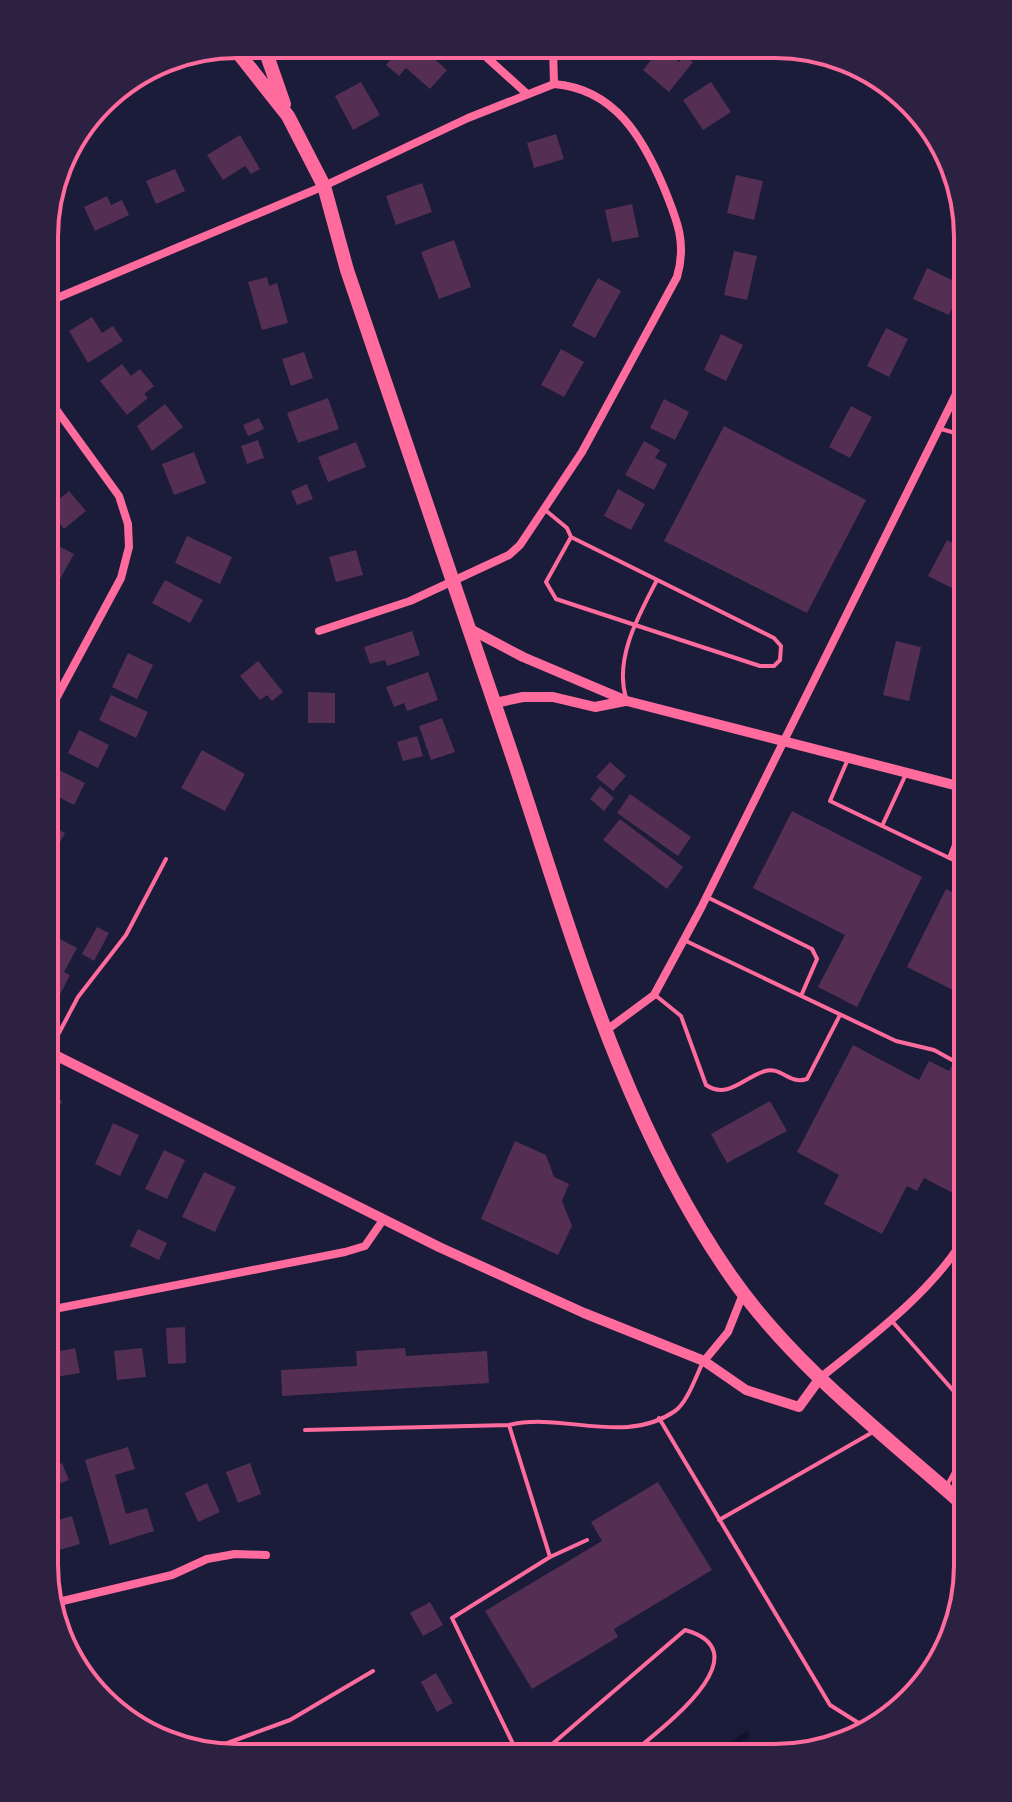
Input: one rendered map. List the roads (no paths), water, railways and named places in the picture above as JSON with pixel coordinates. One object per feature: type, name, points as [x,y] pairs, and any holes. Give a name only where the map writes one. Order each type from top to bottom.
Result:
[{"type":"main road","points":[[242,58],[288,116]]},
{"type":"main road","points":[[268,58],[288,116],[324,186],[347,270],[608,1029],[646,1131],[707,1240],[743,1293],[820,1378],[954,1497]]},
{"type":"street","points":[[487,58],[526,93]]},
{"type":"street","points":[[553,58],[554,84]]},
{"type":"street","points":[[58,298],[324,186],[526,93],[554,84],[569,85],[594,95],[617,111],[636,131],[647,146],[683,244],[677,277],[582,452],[520,545],[509,555],[410,601],[319,631]]},
{"type":"street","points":[[608,1029],[654,995],[707,897],[954,398]]},
{"type":"street","points":[[58,412],[119,496],[128,524],[129,547],[121,578],[58,695]]},
{"type":"street","points":[[470,629],[533,662],[627,701],[954,785]]},
{"type":"street","points":[[495,703],[523,697],[553,697],[595,707],[627,701]]},
{"type":"street","points":[[58,1057],[383,1220],[584,1313],[704,1361],[746,1390],[799,1407],[820,1378],[889,1319],[942,1268],[954,1252]]},
{"type":"street","points":[[58,1308],[345,1252],[365,1246],[383,1220]]},
{"type":"street","points":[[704,1361],[728,1332],[743,1293]]},
{"type":"street","points":[[61,1601],[172,1575],[207,1559],[235,1554],[266,1555]]},
{"type":"lane","points":[[939,428],[954,432]]},
{"type":"lane","points":[[544,509],[567,528],[571,537],[774,638],[781,646],[780,660],[774,666],[760,666],[556,599],[546,582],[571,537]]},
{"type":"lane","points":[[627,701],[621,681],[634,625],[657,580]]},
{"type":"lane","points":[[849,757],[830,801],[954,860]]},
{"type":"lane","points":[[882,826],[907,772]]},
{"type":"lane","points":[[949,858],[954,845]]},
{"type":"lane","points":[[58,1032],[78,997],[126,935],[166,859]]},
{"type":"lane","points":[[707,897],[812,949],[817,959],[801,996]]},
{"type":"lane","points":[[683,940],[896,1041],[934,1050],[954,1061]]},
{"type":"lane","points":[[654,995],[681,1016],[706,1085],[715,1091],[723,1091],[766,1070],[777,1071],[788,1079],[807,1079],[840,1015]]},
{"type":"lane","points":[[889,1319],[954,1392]]},
{"type":"lane","points":[[305,1430],[509,1425],[531,1420],[611,1428],[642,1426],[677,1410],[704,1361]]},
{"type":"lane","points":[[659,1418],[830,1705],[859,1723]]},
{"type":"lane","points":[[509,1425],[550,1557]]},
{"type":"lane","points":[[719,1520],[820,1465],[877,1429]]},
{"type":"lane","points":[[945,1489],[954,1472]]},
{"type":"lane","points":[[513,1744],[452,1618],[550,1557],[587,1540]]},
{"type":"lane","points":[[552,1744],[685,1630],[696,1633],[708,1640],[714,1651],[713,1671],[691,1703],[643,1744]]},
{"type":"lane","points":[[227,1743],[290,1720],[373,1671]]},
{"type":"waterway","points":[[733,1744],[746,1735]]}]
